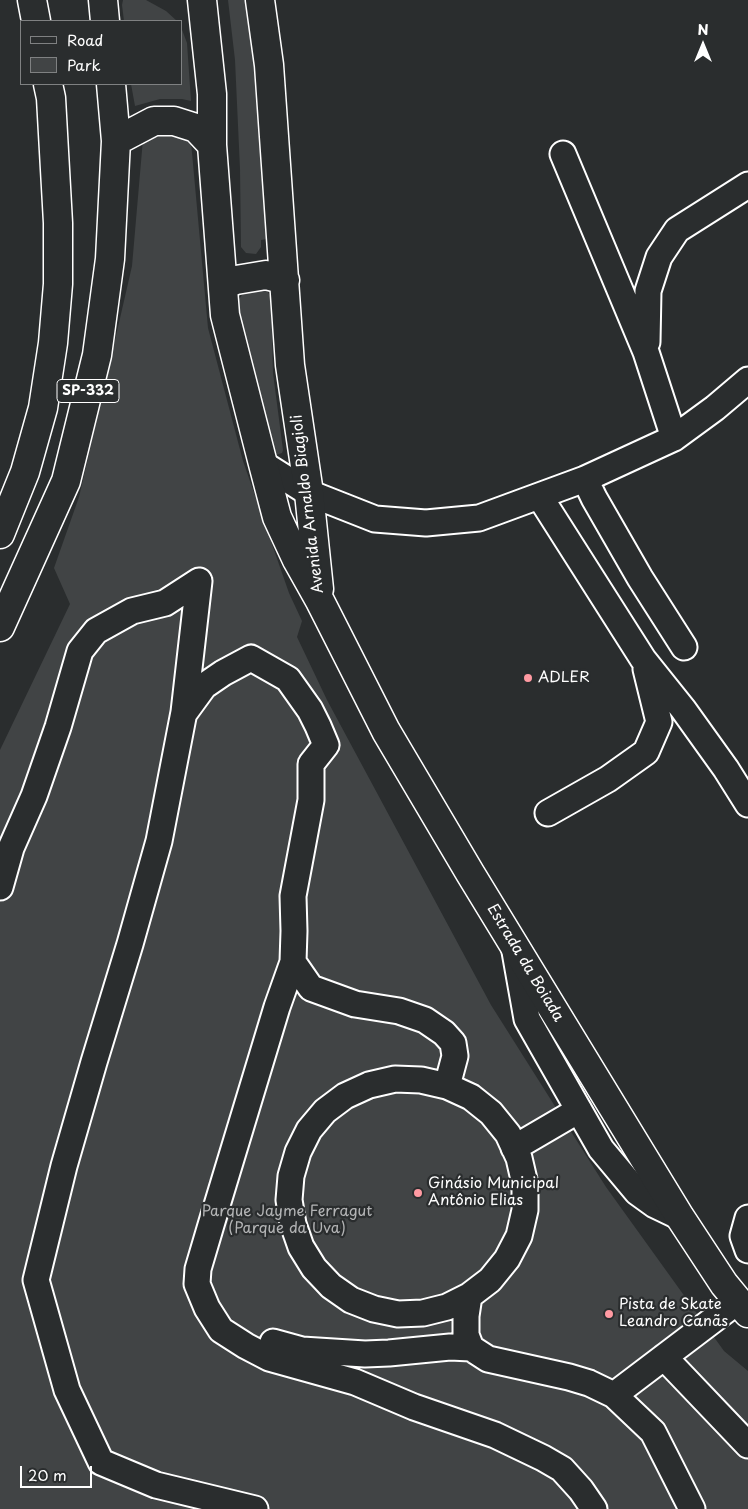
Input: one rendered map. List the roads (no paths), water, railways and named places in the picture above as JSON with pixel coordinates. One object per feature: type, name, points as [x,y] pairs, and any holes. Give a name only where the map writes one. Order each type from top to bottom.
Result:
[{"type":"main road","points":[[32,0],[36,20]]},
{"type":"main road","points":[[103,0],[105,20]]},
{"type":"main road","name":"Avenida Arnaldo Biagioli","points":[[260,0],[269,65],[290,365],[309,493],[320,601]]},
{"type":"main road","name":"Avenida Arnaldo Biagioli","points":[[198,7],[212,94],[212,145],[225,315],[277,516],[297,560],[320,601]]},
{"type":"main road","name":"SP-332","points":[[0,534],[25,472],[40,417],[53,344],[58,284],[58,223],[51,98],[48,85]]},
{"type":"main road","name":"SP-332","points":[[0,627],[66,481],[97,355],[110,259],[116,141],[111,85]]},
{"type":"main road","points":[[116,141],[154,121],[174,121],[196,128],[212,145]]},
{"type":"main road","points":[[223,285],[236,280],[266,275],[285,280]]},
{"type":"main road","name":"Estrada da Boiada","points":[[320,601],[386,731],[680,1217],[724,1284],[743,1307]]},
{"type":"street","points":[[563,154],[646,352],[674,438]]},
{"type":"street","points":[[646,352],[648,291],[659,256],[677,230],[748,185]]},
{"type":"street","points":[[263,464],[309,493],[375,519],[426,523],[479,518],[585,479],[674,438],[715,408],[748,380]]},
{"type":"street","points":[[585,479],[640,578],[684,647]]},
{"type":"street","points":[[540,497],[643,659],[683,709],[726,769],[748,804]]},
{"type":"street","points":[[0,887],[11,848],[34,796],[58,727],[80,651],[96,631],[132,611],[165,603],[199,581],[184,712],[158,841],[130,944],[64,1166],[36,1280],[67,1390],[101,1462],[156,1485],[255,1509]]},
{"type":"street","points":[[184,712],[204,686],[251,658],[288,679],[310,710],[326,745],[311,764],[311,800],[292,896],[294,931],[292,962],[198,1268],[197,1284],[206,1308],[221,1330],[269,1358],[355,1382],[414,1407],[503,1438],[543,1458],[562,1469],[581,1490],[594,1509]]},
{"type":"street","points":[[548,813],[608,779],[646,752],[659,722],[643,659]]},
{"type":"street","points":[[514,944],[527,1018],[601,1149],[637,1192],[655,1205],[680,1217]]},
{"type":"street","points":[[292,962],[311,988],[355,1004],[399,1011],[425,1020],[444,1033],[453,1043],[454,1056],[447,1086]]},
{"type":"street","points":[[395,1079],[421,1080],[447,1086],[471,1097],[491,1114],[508,1134],[514,1148],[519,1158],[525,1184],[525,1210],[519,1236],[507,1259],[490,1280],[469,1296],[447,1307],[423,1313],[398,1314],[374,1309],[351,1300],[331,1286],[314,1268],[301,1247],[292,1224],[289,1200],[291,1176],[298,1152],[310,1130],[325,1112],[345,1096],[369,1085],[395,1079]]},
{"type":"street","points":[[514,1148],[579,1110]]},
{"type":"street","points":[[748,1218],[744,1236],[748,1250]]},
{"type":"street","points":[[469,1296],[466,1335],[472,1348],[488,1359],[569,1377],[589,1383],[614,1395],[653,1432],[692,1509]]},
{"type":"street","points":[[614,1395],[664,1357],[743,1307]]},
{"type":"street","points":[[221,1330],[302,1350],[365,1354],[450,1347],[472,1348]]},
{"type":"street","points":[[664,1357],[748,1445]]},
{"type":"place","name":"ADLER","points":[[528,678]]},
{"type":"place","name":"Ginásio Municipal Antônio Elias","points":[[418,1193]]},
{"type":"place","name":"Pista de Skate Leandro Canãs","points":[[609,1314]]},
{"type":"park label","name":"Parque Jayme Ferragut (Parque da Uva)","points":[[287,1220]]}]
